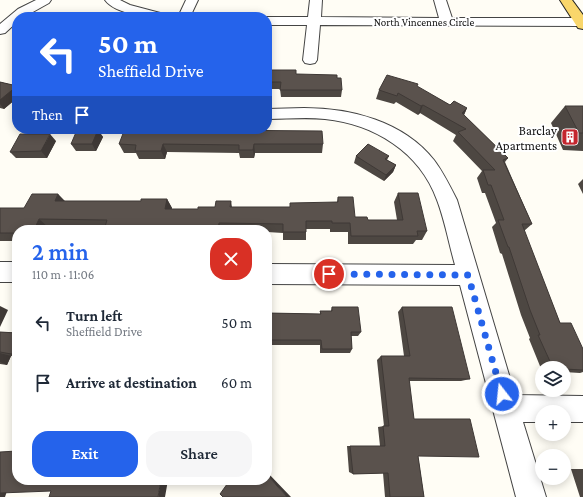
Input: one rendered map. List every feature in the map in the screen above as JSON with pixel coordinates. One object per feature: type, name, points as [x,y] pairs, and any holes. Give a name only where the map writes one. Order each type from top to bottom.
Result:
[{"type":"main road","points":[[566,0],[582,23]]},
{"type":"street","points":[[22,12],[46,0]]},
{"type":"street","points":[[111,0],[126,8],[141,12]]},
{"type":"street","points":[[186,12],[192,0]]},
{"type":"street","points":[[310,60],[316,0]]},
{"type":"street","points":[[440,0],[447,22]]},
{"type":"street","points":[[0,30],[12,20]]},
{"type":"street","name":"North Vincennes Circle","points":[[272,21],[582,23]]},
{"type":"street","points":[[272,114],[324,114],[352,118],[379,127],[396,136],[411,147],[424,160],[440,182],[447,200],[531,497]]},
{"type":"street","points":[[0,272],[12,272]]},
{"type":"street","points":[[272,274],[468,275]]},
{"type":"street","points":[[506,408],[583,409]]},
{"type":"building","points":[[272,70],[296,70],[296,74],[337,75],[337,78],[341,78],[342,90],[280,90],[281,82],[272,82]]},
{"type":"building","points":[[387,75],[418,84],[417,86],[450,105],[454,101],[467,108],[462,113],[508,158],[503,160],[532,224],[522,224],[560,323],[571,323],[583,349],[583,370],[571,369],[571,361],[550,361],[538,335],[540,335],[498,220],[504,220],[491,185],[488,185],[483,170],[495,170],[458,132],[466,129],[398,93],[397,96],[379,90]]},
{"type":"building","points":[[0,82],[12,85],[12,90],[0,100]]},
{"type":"building","points":[[565,106],[583,106],[583,133],[579,133]]},
{"type":"building","points":[[272,131],[322,131],[323,144],[254,144],[253,150],[239,150],[239,145],[163,144],[161,151],[135,151],[136,145],[119,144],[123,134],[272,134]]},
{"type":"building","points":[[20,134],[50,134],[41,151],[10,152]]},
{"type":"building","points":[[75,134],[96,134],[92,144],[71,144]]},
{"type":"building","points":[[368,144],[389,156],[385,159],[396,165],[386,175],[356,156]]},
{"type":"building","points":[[398,193],[418,193],[427,231],[417,231],[418,236],[351,236],[350,223],[332,223],[332,221],[306,221],[306,232],[283,232],[283,224],[219,223],[219,225],[106,225],[107,220],[39,219],[36,225],[12,225],[12,233],[0,233],[0,208],[24,208],[32,194],[58,194],[55,201],[141,201],[141,199],[167,199],[165,209],[198,209],[198,207],[215,207],[216,201],[231,201],[230,207],[290,207],[290,203],[338,202],[338,197],[353,197],[355,217],[367,217],[368,220],[403,220]]},
{"type":"building","points":[[332,307],[358,307],[361,332],[351,332],[352,349],[322,349],[321,340],[272,340],[272,313],[321,314],[320,311],[332,311]]},
{"type":"building","points":[[402,307],[452,307],[470,379],[409,378],[414,419],[470,419],[479,457],[418,456],[424,497],[390,497],[388,473],[353,474],[350,446],[385,446],[383,426],[389,426],[381,356],[410,356]]},
{"type":"building","points":[[0,332],[12,333],[12,354],[0,352]]},
{"type":"building","points":[[12,451],[12,485],[160,485],[158,497],[49,497],[51,491],[0,493],[0,452]]},
{"type":"building","points":[[272,480],[287,497],[223,497],[220,494],[226,485],[272,485]]},
{"type":"place","name":"Barclay Apartments","points":[[570,137]]},
{"type":"route","points":[[329,274],[468,275],[502,394]]}]
